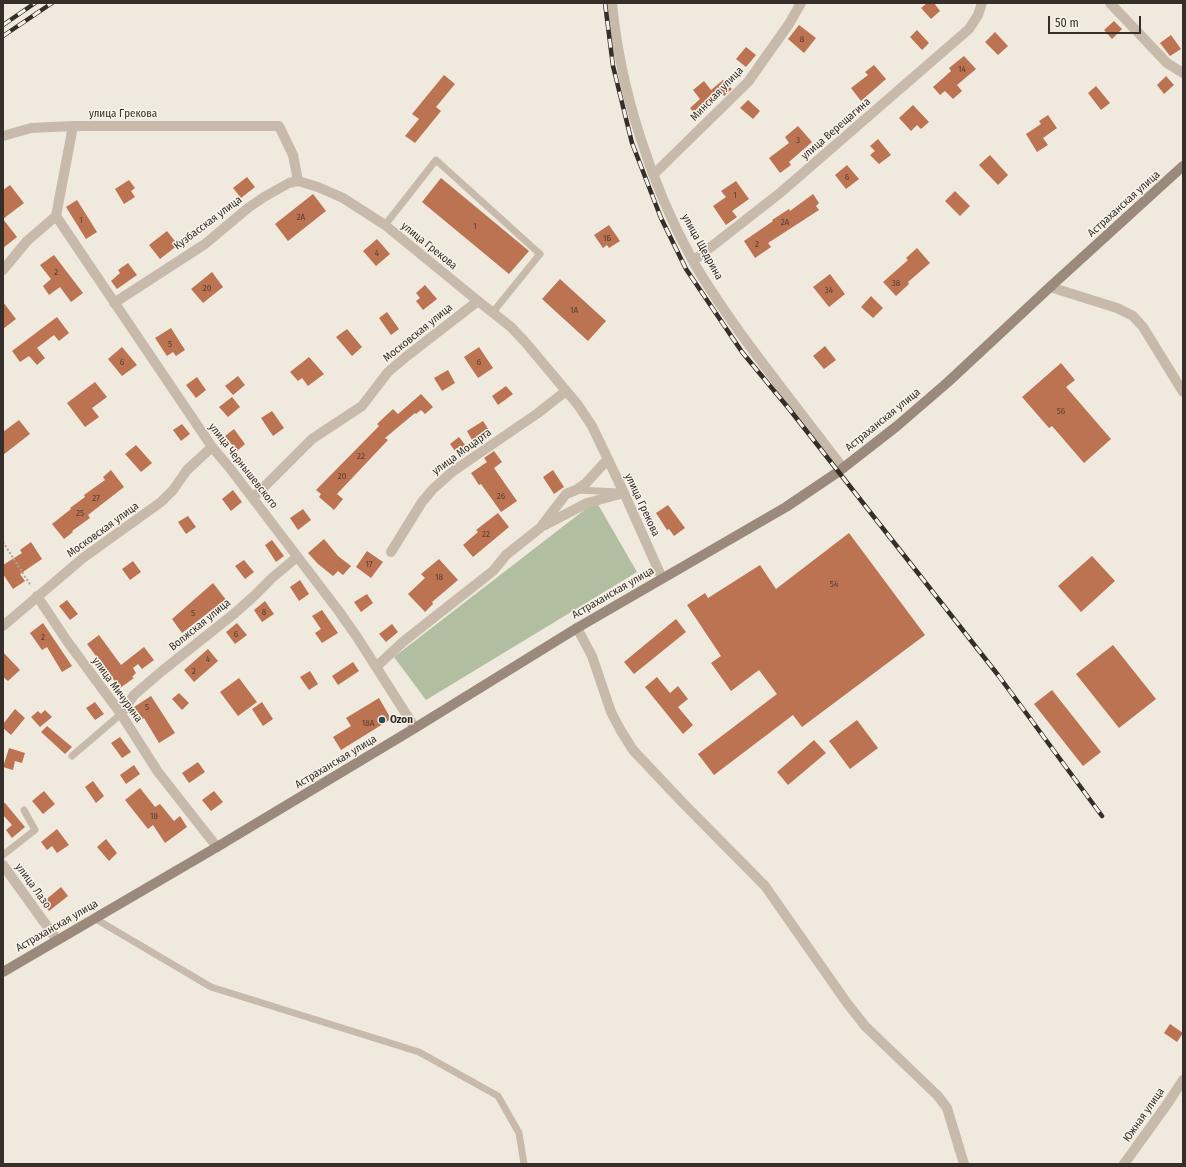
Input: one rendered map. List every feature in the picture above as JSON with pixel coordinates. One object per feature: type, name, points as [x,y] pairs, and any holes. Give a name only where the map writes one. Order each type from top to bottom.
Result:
[{"type":"main road","name":"Астраханская улица","points":[[3,972],[217,847],[415,728],[577,628],[786,507],[843,468],[897,426],[948,382],[1183,166]]},
{"type":"street","name":"улица Щедрина","points":[[612,3],[614,28],[620,61],[634,115],[643,147],[669,213],[693,261],[722,308],[756,355],[843,468]]},
{"type":"street","name":"Минская улица","points":[[654,174],[748,82],[789,24],[801,3]]},
{"type":"street","name":"улица Верещагина","points":[[693,261],[780,193],[969,29],[978,15],[982,3]]},
{"type":"street","points":[[1110,3],[1167,63],[1183,73]]},
{"type":"street","points":[[3,136],[31,128],[73,126],[56,216],[27,241],[3,270]]},
{"type":"street","name":"улица Грекова","points":[[73,126],[279,126],[292,155],[298,181],[318,187],[343,198],[385,225],[493,312],[526,342],[578,405],[592,426],[662,578]]},
{"type":"street","name":"Кузбасская улица","points":[[114,303],[205,244],[248,208],[264,197],[289,183],[298,181]]},
{"type":"street","name":"улица Чернышевского","points":[[56,216],[212,447],[253,498],[338,610],[415,728]]},
{"type":"street","points":[[1050,287],[1117,308],[1133,316],[1143,327],[1183,392]]},
{"type":"street","name":"Московская улица","points":[[253,498],[312,439],[362,406],[388,372],[478,301]]},
{"type":"street","name":"улица Моцарта","points":[[391,552],[422,502],[433,489],[452,472],[566,391]]},
{"type":"street","name":"Московская улица","points":[[3,626],[83,558],[161,502],[173,490],[187,470],[212,447]]},
{"type":"street","points":[[540,528],[566,494],[576,490],[586,483],[608,459]]},
{"type":"street","points":[[376,667],[404,641],[493,571],[506,555],[540,528],[587,503],[624,493]]},
{"type":"street","name":"Волжская улица","points":[[121,714],[134,696],[156,676],[235,613],[297,557]]},
{"type":"street","name":"улица Мичурина","points":[[37,596],[66,641],[121,714],[158,772],[217,847]]},
{"type":"street","points":[[577,628],[592,656],[611,712],[633,750],[765,886],[847,1003],[865,1026],[938,1096],[948,1114],[964,1164]]},
{"type":"street","name":"улица Лазо","points":[[3,866],[57,940]]},
{"type":"street","name":"Южная улица","points":[[1124,1164],[1183,1080]]},
{"type":"lane","points":[[385,225],[436,160],[540,254],[493,312]]},
{"type":"lane","points":[[576,490],[624,493]]},
{"type":"lane","points":[[72,756],[121,714]]},
{"type":"lane","points":[[3,856],[35,830],[24,810]]},
{"type":"lane","points":[[94,918],[211,987],[419,1052],[498,1096],[519,1134],[524,1164]]},
{"type":"path","points":[[3,542],[37,596]]},
{"type":"green space","points":[[596,501],[637,572],[426,700],[394,657]]},
{"type":"building","points":[[927,3],[934,3],[940,11],[931,19],[921,8]]},
{"type":"building","points":[[1114,21],[1122,29],[1112,39],[1104,30]]},
{"type":"building","points":[[799,25],[816,38],[804,53],[788,39]]},
{"type":"building","points":[[917,30],[929,43],[922,50],[910,37]]},
{"type":"building","points":[[995,32],[1008,46],[998,55],[985,42]]},
{"type":"building","points":[[1171,35],[1181,49],[1170,56],[1160,43]]},
{"type":"building","points":[[746,47],[756,55],[746,67],[736,59]]},
{"type":"building","points":[[964,56],[976,69],[957,85],[962,91],[953,99],[945,91],[940,95],[933,87],[951,71],[949,68]]},
{"type":"building","points":[[874,65],[886,79],[861,101],[851,88],[868,75],[865,72]]},
{"type":"building","points":[[444,75],[455,84],[436,107],[441,111],[415,143],[405,136],[419,119],[412,114]]},
{"type":"building","points":[[1166,76],[1174,85],[1164,94],[1157,85]]},
{"type":"building","points":[[723,80],[732,89],[724,96],[722,94],[695,114],[690,108],[700,99],[693,90],[704,81],[711,90]]},
{"type":"building","points":[[1096,86],[1110,103],[1101,110],[1088,93]]},
{"type":"building","points":[[748,100],[760,111],[753,119],[740,108]]},
{"type":"building","points":[[913,105],[929,122],[921,129],[917,125],[911,131],[899,118]]},
{"type":"building","points":[[1048,115],[1057,128],[1043,138],[1048,145],[1037,152],[1026,134],[1041,124],[1039,121]]},
{"type":"building","points":[[798,126],[812,142],[789,162],[791,165],[780,173],[769,158],[789,143],[785,137]]},
{"type":"building","points":[[878,139],[891,155],[879,164],[870,155],[875,151],[870,146]]},
{"type":"building","points":[[990,155],[1008,175],[998,185],[979,165]]},
{"type":"building","points":[[847,165],[859,179],[846,189],[835,175]]},
{"type":"building","points":[[247,177],[255,187],[241,198],[233,188]]},
{"type":"building","points":[[441,178],[529,251],[509,274],[422,202]]},
{"type":"building","points":[[129,180],[135,188],[131,191],[135,197],[124,204],[115,189]]},
{"type":"building","points":[[736,181],[749,199],[732,211],[737,217],[726,225],[713,206],[726,197],[721,191]]},
{"type":"building","points":[[10,185],[24,203],[3,219],[3,190]]},
{"type":"building","points":[[955,191],[970,206],[960,216],[945,201]]},
{"type":"building","points":[[313,194],[326,211],[288,241],[275,224]]},
{"type":"building","points":[[813,194],[819,203],[816,206],[819,210],[768,243],[771,247],[755,258],[744,241],[773,221],[772,220],[789,209],[790,211]]},
{"type":"building","points":[[77,200],[97,232],[86,239],[66,207]]},
{"type":"building","points":[[3,219],[17,237],[3,248]]},
{"type":"building","points":[[609,225],[620,241],[609,248],[607,245],[603,248],[594,235]]},
{"type":"building","points":[[167,231],[178,245],[160,259],[149,245]]},
{"type":"building","points":[[377,239],[390,254],[376,266],[363,251]]},
{"type":"building","points":[[917,248],[930,263],[908,282],[909,284],[896,296],[883,282],[908,260],[906,258]]},
{"type":"building","points":[[54,255],[83,293],[71,302],[60,287],[49,295],[43,286],[51,279],[40,265]]},
{"type":"building","points":[[128,263],[137,275],[117,289],[111,281],[120,273],[118,270]]},
{"type":"building","points":[[212,272],[223,287],[203,303],[191,289]]},
{"type":"building","points":[[830,274],[845,294],[829,307],[813,287]]},
{"type":"building","points":[[560,279],[606,321],[588,341],[542,299]]},
{"type":"building","points":[[425,285],[437,299],[423,310],[416,301],[420,298],[416,293]]},
{"type":"building","points":[[871,296],[883,308],[873,318],[861,307]]},
{"type":"building","points":[[3,302],[16,319],[3,329]]},
{"type":"building","points":[[387,312],[399,329],[391,335],[379,318]]},
{"type":"building","points":[[57,317],[69,333],[59,341],[54,335],[37,348],[45,358],[37,365],[29,356],[20,362],[12,351]]},
{"type":"building","points":[[171,328],[185,350],[176,356],[173,352],[167,356],[155,338]]},
{"type":"building","points":[[347,329],[362,347],[352,356],[336,337]]},
{"type":"building","points":[[825,346],[836,360],[824,369],[813,356]]},
{"type":"building","points":[[122,347],[137,365],[122,376],[108,359]]},
{"type":"building","points":[[479,347],[493,368],[478,378],[464,357]]},
{"type":"building","points":[[309,357],[324,374],[308,386],[302,378],[298,381],[290,372]]},
{"type":"building","points":[[1061,363],[1075,380],[1066,387],[1111,439],[1084,463],[1052,426],[1049,428],[1022,397]]},
{"type":"building","points":[[448,370],[455,383],[442,391],[434,378]]},
{"type":"building","points":[[238,376],[245,385],[233,395],[225,386]]},
{"type":"building","points":[[197,377],[206,390],[196,398],[186,385]]},
{"type":"building","points":[[95,382],[107,397],[92,408],[99,417],[85,427],[67,403]]},
{"type":"building","points":[[506,386],[513,394],[498,405],[492,396]]},
{"type":"building","points":[[421,394],[433,407],[425,414],[421,410],[416,414],[415,413],[385,438],[388,440],[337,494],[343,499],[334,510],[319,497],[321,494],[316,490],[379,426],[377,424],[393,409],[398,414]]},
{"type":"building","points":[[232,397],[240,407],[228,417],[219,407]]},
{"type":"building","points":[[272,411],[284,428],[273,436],[261,418]]},
{"type":"building","points":[[19,420],[30,434],[3,455],[3,432]]},
{"type":"building","points":[[483,421],[492,435],[476,447],[467,431]]},
{"type":"building","points":[[182,424],[190,434],[181,441],[173,430]]},
{"type":"building","points":[[234,429],[245,444],[237,451],[225,436]]},
{"type":"building","points":[[459,437],[470,451],[460,458],[450,444]]},
{"type":"building","points":[[136,445],[152,463],[141,472],[125,454]]},
{"type":"building","points":[[494,451],[502,462],[494,468],[517,501],[501,512],[481,484],[479,485],[471,473],[487,462],[484,458]]},
{"type":"building","points":[[111,470],[124,487],[88,515],[90,518],[64,539],[52,524],[85,497],[84,495],[105,480],[103,477]]},
{"type":"building","points":[[553,470],[564,487],[554,494],[543,477]]},
{"type":"building","points":[[233,490],[242,502],[231,511],[222,499]]},
{"type":"building","points":[[668,505],[685,528],[674,536],[669,529],[667,530],[656,513]]},
{"type":"building","points":[[303,509],[311,520],[298,530],[290,518]]},
{"type":"building","points":[[498,513],[509,527],[473,557],[463,545],[478,532],[476,530]]},
{"type":"building","points":[[188,516],[196,527],[186,534],[178,522]]},
{"type":"building","points":[[849,533],[925,635],[802,727],[793,715],[714,775],[698,754],[777,694],[759,670],[731,691],[711,663],[721,656],[687,605],[705,593],[708,598],[760,565],[776,589]]},
{"type":"building","points":[[324,539],[338,556],[351,566],[343,575],[338,571],[333,576],[318,564],[308,553]]},
{"type":"building","points":[[272,540],[284,556],[276,562],[265,545]]},
{"type":"building","points":[[31,542],[42,559],[20,574],[25,581],[13,589],[3,574],[3,565],[22,553],[20,550]]},
{"type":"building","points":[[367,551],[383,562],[371,578],[356,567]]},
{"type":"building","points":[[1092,556],[1115,581],[1081,612],[1058,586]]},
{"type":"building","points":[[439,559],[458,580],[432,602],[433,604],[425,612],[408,594],[425,578],[421,574]]},
{"type":"building","points":[[244,560],[254,572],[245,579],[235,566]]},
{"type":"building","points":[[133,561],[141,572],[130,580],[122,569]]},
{"type":"building","points":[[300,580],[309,594],[299,601],[290,587]]},
{"type":"building","points":[[213,583],[227,601],[214,611],[213,609],[182,633],[172,619]]},
{"type":"building","points":[[367,594],[373,603],[361,612],[354,602]]},
{"type":"building","points":[[67,600],[78,614],[70,620],[59,606]]},
{"type":"building","points":[[265,601],[274,614],[262,622],[254,610]]},
{"type":"building","points":[[322,610],[338,633],[322,643],[315,633],[321,629],[312,616]]},
{"type":"building","points":[[676,619],[686,632],[634,674],[624,662]]},
{"type":"building","points":[[43,623],[72,666],[62,672],[47,647],[42,650],[30,633]]},
{"type":"building","points":[[237,623],[247,635],[235,644],[226,632]]},
{"type":"building","points":[[392,624],[398,632],[386,642],[379,634]]},
{"type":"building","points":[[99,635],[121,665],[144,647],[154,660],[142,669],[138,664],[133,668],[136,673],[132,677],[134,678],[120,688],[87,644]]},
{"type":"building","points":[[1113,645],[1156,699],[1119,728],[1076,674]]},
{"type":"building","points":[[208,649],[218,661],[194,682],[184,670]]},
{"type":"building","points":[[3,652],[20,670],[8,681],[3,677]]},
{"type":"building","points":[[353,662],[359,671],[338,685],[332,676]]},
{"type":"building","points":[[310,671],[318,684],[309,690],[300,677]]},
{"type":"building","points":[[657,677],[670,693],[678,686],[688,699],[678,707],[693,725],[683,734],[645,687]]},
{"type":"building","points":[[239,678],[257,702],[238,716],[220,692]]},
{"type":"building","points":[[1052,690],[1101,752],[1083,766],[1034,704]]},
{"type":"building","points":[[179,693],[189,703],[182,710],[172,699]]},
{"type":"building","points":[[151,696],[175,733],[159,743],[144,718],[142,719],[134,707]]},
{"type":"building","points":[[379,698],[391,719],[341,750],[333,737],[351,726],[346,718]]},
{"type":"building","points":[[95,702],[104,714],[95,720],[86,708]]},
{"type":"building","points":[[262,702],[273,719],[263,726],[252,709]]},
{"type":"building","points":[[15,709],[25,718],[11,735],[3,728],[3,724]]},
{"type":"building","points":[[45,710],[52,717],[40,727],[31,717],[38,711],[41,714]]},
{"type":"building","points":[[857,720],[878,748],[850,769],[829,741]]},
{"type":"building","points":[[47,726],[72,747],[65,754],[41,732]]},
{"type":"building","points":[[120,737],[131,752],[122,758],[111,743]]},
{"type":"building","points":[[814,740],[826,753],[788,785],[777,772]]},
{"type":"building","points":[[9,748],[25,753],[22,763],[15,761],[13,770],[3,767]]},
{"type":"building","points":[[198,762],[205,772],[189,783],[182,773]]},
{"type":"building","points":[[134,765],[140,774],[126,784],[120,775]]},
{"type":"building","points":[[93,781],[104,796],[96,803],[85,787]]},
{"type":"building","points":[[140,788],[155,807],[160,804],[174,821],[180,816],[187,827],[165,843],[153,825],[148,829],[125,800]]},
{"type":"building","points":[[44,791],[55,804],[43,814],[32,801]]},
{"type":"building","points":[[214,791],[223,802],[211,811],[202,800]]},
{"type":"building","points":[[5,803],[25,827],[12,838],[6,830],[12,825],[3,815],[3,804]]},
{"type":"building","points":[[57,829],[69,845],[57,853],[52,846],[47,850],[41,842]]},
{"type":"building","points":[[106,839],[117,853],[109,861],[97,847]]},
{"type":"building","points":[[61,887],[68,896],[49,911],[42,903]]},
{"type":"building","points":[[1170,1024],[1183,1033],[1177,1042],[1164,1033]]},
{"type":"railway","points":[[3,25],[35,3]]},
{"type":"railway","points":[[3,36],[52,3]]},
{"type":"railway","points":[[605,3],[613,66],[632,143],[661,218],[686,269],[742,352],[790,410],[998,675],[1102,816]]},
{"type":"place","name":"Ozon","points":[[382,720]]}]
